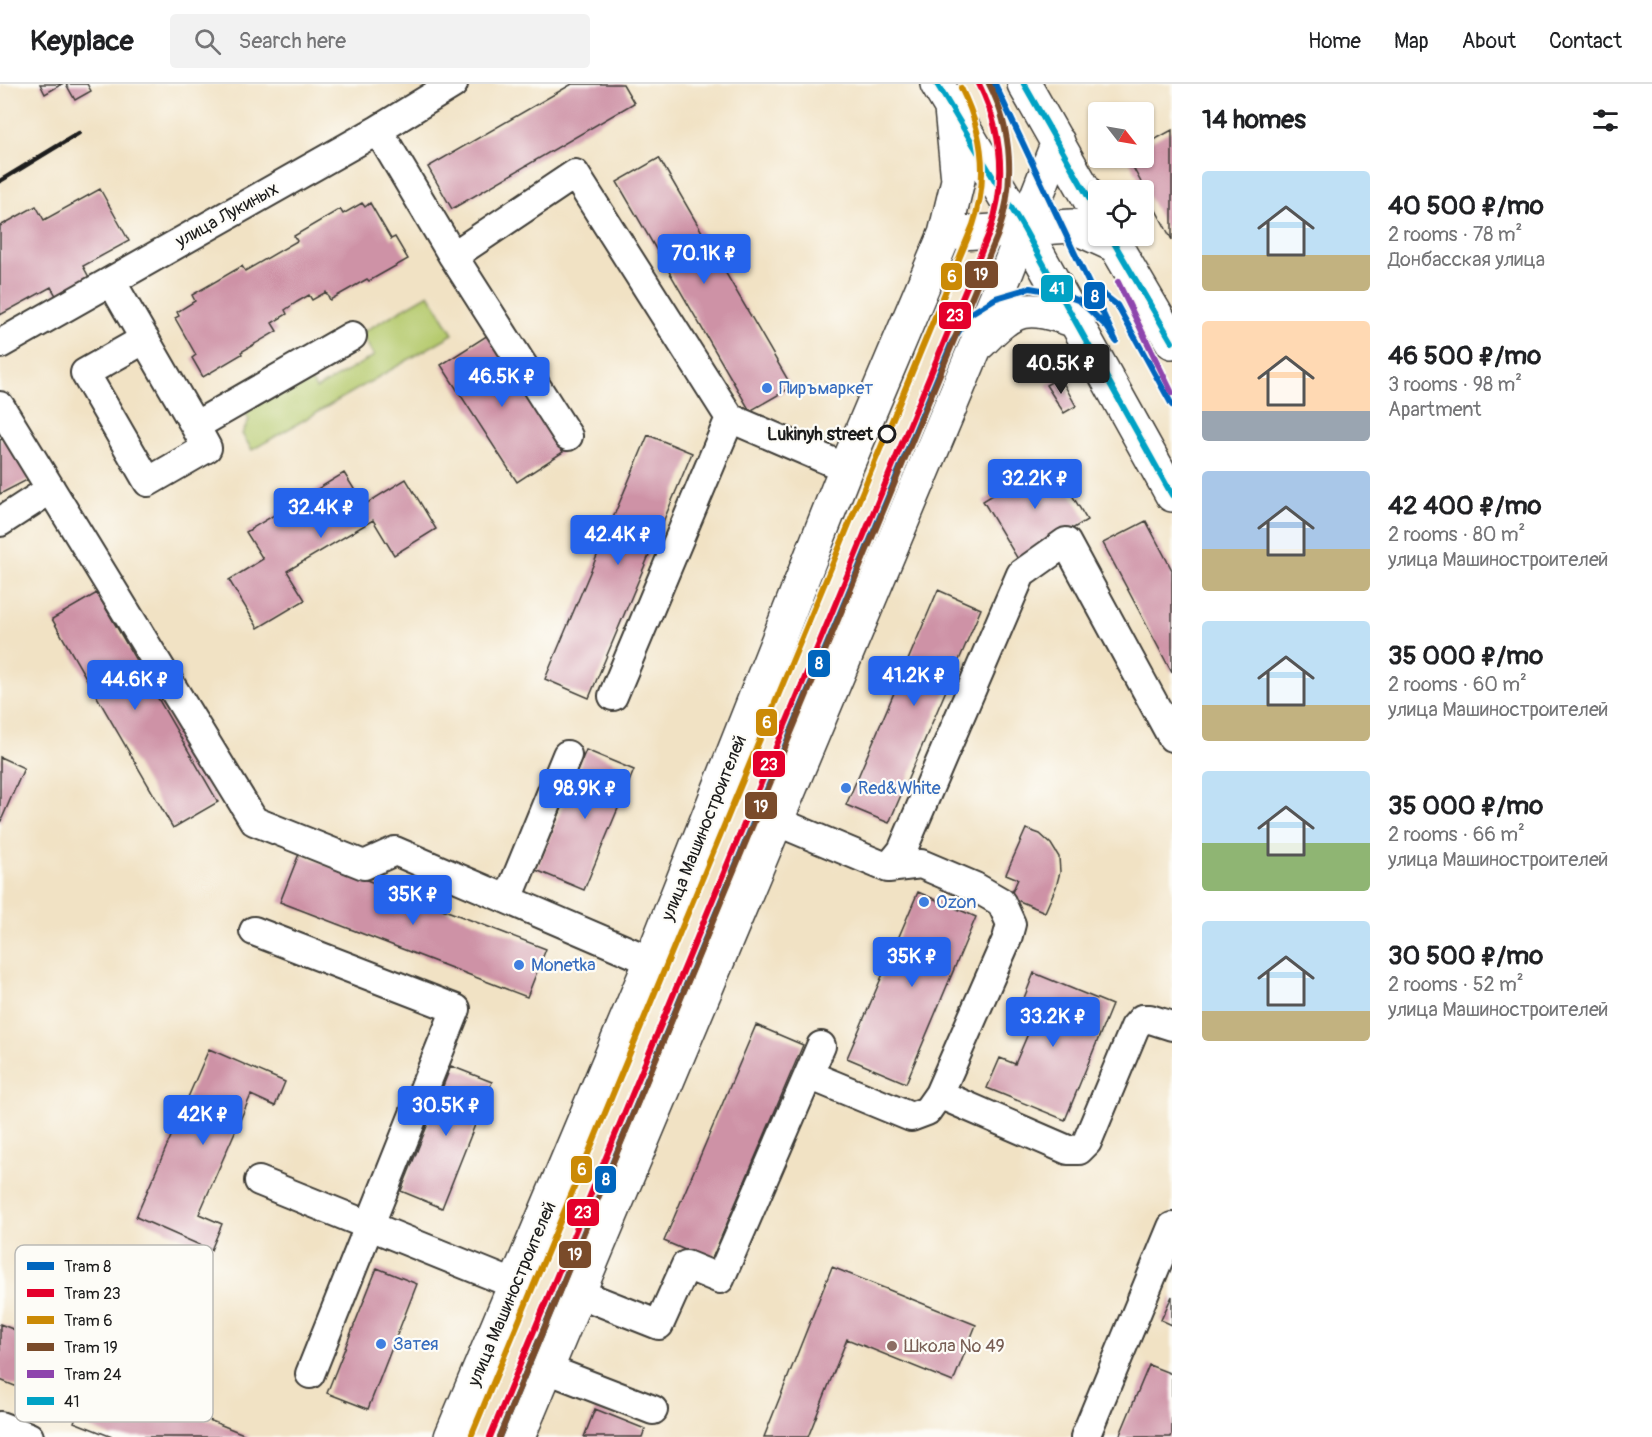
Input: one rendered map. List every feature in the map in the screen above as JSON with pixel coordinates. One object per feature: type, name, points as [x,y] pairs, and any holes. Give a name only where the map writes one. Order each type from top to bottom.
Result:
[{"type":"main road","points":[[1024,84],[1088,196]]},
{"type":"main road","points":[[944,97],[1024,230],[1172,495]]},
{"type":"main road","name":"улица Машиностроителей","points":[[451,1437],[651,961],[846,468],[945,234],[958,180],[944,97]]},
{"type":"main road","points":[[518,1437],[1024,230],[1058,142]]},
{"type":"main road","points":[[945,234],[1072,226],[1088,232]]},
{"type":"main road","points":[[1116,246],[1172,342]]},
{"type":"main road","points":[[972,351],[1000,322],[1026,310],[1046,311],[1075,321]]},
{"type":"street","name":"улица Лукиных","points":[[0,344],[378,130],[453,84]]},
{"type":"street","points":[[378,130],[453,256],[568,436]]},
{"type":"street","points":[[453,256],[576,174],[730,418],[846,468]]},
{"type":"street","points":[[111,281],[145,339],[207,448],[148,482],[85,373],[145,339]]},
{"type":"street","points":[[195,426],[352,336]]},
{"type":"street","points":[[0,406],[254,821],[364,865],[394,851],[651,961]]},
{"type":"street","points":[[613,696],[730,418]]},
{"type":"street","points":[[0,522],[51,489]]},
{"type":"street","points":[[888,868],[902,851],[1021,574],[1066,542],[1172,737]]},
{"type":"street","points":[[508,899],[567,755]]},
{"type":"street","points":[[776,821],[888,868],[921,864],[975,887],[1001,902],[1011,924],[1007,939],[939,1094],[927,1111],[911,1117],[809,1075]]},
{"type":"street","points":[[254,931],[456,1009],[310,1374]]},
{"type":"street","points":[[939,1094],[1068,1150],[1079,1150],[1087,1142],[1135,1027],[1142,1019],[1150,1019],[1172,1026]]},
{"type":"street","points":[[578,1293],[659,1325],[686,1265],[720,1279],[821,1046]]},
{"type":"street","points":[[259,1181],[516,1285]]},
{"type":"street","points":[[1085,1437],[1172,1227]]},
{"type":"street","points":[[547,1369],[653,1410]]},
{"type":"street","points":[[0,1426],[29,1437]]},
{"type":"green space","points":[[429,294],[453,334],[252,450],[242,434],[249,420],[244,411],[301,379],[312,382],[316,389],[374,356],[361,333]]},
{"type":"building","points":[[40,84],[62,84],[45,94]]},
{"type":"building","points":[[66,84],[87,84],[91,91],[75,100]]},
{"type":"building","points":[[572,84],[623,84],[634,103],[452,209],[428,167]]},
{"type":"building","points":[[1172,130],[1172,240],[1154,206],[1154,180],[1140,180],[1133,168],[1154,168],[1154,140]]},
{"type":"building","points":[[659,158],[792,387],[750,411],[617,182]]},
{"type":"building","points":[[100,189],[129,241],[83,266],[91,281],[58,299],[51,287],[0,315],[0,226],[36,206],[44,220]]},
{"type":"building","points":[[362,203],[365,207],[370,203],[391,239],[395,237],[408,259],[330,300],[326,292],[312,300],[309,295],[285,310],[287,314],[272,323],[277,331],[203,377],[192,358],[196,355],[175,318],[179,316],[177,312],[195,301],[192,295],[242,266],[245,271],[297,241],[294,236],[340,209],[343,214]]},
{"type":"building","points":[[488,335],[563,452],[517,482],[441,365]]},
{"type":"building","points":[[1060,377],[1076,406],[1064,413],[1046,385]]},
{"type":"building","points":[[9,435],[31,478],[0,494],[0,440]]},
{"type":"building","points":[[648,435],[692,453],[589,698],[545,679]]},
{"type":"building","points":[[1051,460],[1087,520],[1019,561],[983,501]]},
{"type":"building","points":[[344,473],[364,505],[406,479],[436,529],[394,555],[373,520],[287,571],[305,600],[258,628],[229,580],[263,559],[246,532]]},
{"type":"building","points":[[1146,521],[1172,570],[1172,673],[1103,543]]},
{"type":"building","points":[[938,590],[981,609],[889,823],[846,805]]},
{"type":"building","points":[[97,593],[218,802],[173,828],[52,619]]},
{"type":"building","points":[[586,750],[634,770],[584,890],[536,870]]},
{"type":"building","points":[[0,757],[24,768],[0,823]]},
{"type":"building","points":[[1026,829],[1040,834],[1051,844],[1059,857],[1060,872],[1045,912],[1010,897],[1018,879],[1006,874]]},
{"type":"building","points":[[299,854],[546,949],[527,997],[280,902]]},
{"type":"building","points":[[918,892],[976,917],[906,1083],[847,1058]]},
{"type":"building","points":[[1034,973],[1112,1005],[1065,1120],[987,1088],[1000,1058],[1015,1064],[1036,1015],[1020,1008]]},
{"type":"building","points":[[756,1025],[803,1045],[711,1261],[664,1241]]},
{"type":"building","points":[[209,1049],[285,1082],[275,1106],[251,1095],[199,1214],[222,1224],[213,1245],[200,1245],[136,1217]]},
{"type":"building","points":[[451,1066],[492,1082],[442,1208],[401,1191]]},
{"type":"building","points":[[832,1267],[976,1325],[953,1382],[847,1339],[808,1437],[764,1437]]},
{"type":"building","points":[[377,1268],[417,1284],[368,1409],[327,1393]]},
{"type":"building","points":[[1172,1296],[1172,1325],[1161,1320]]},
{"type":"building","points":[[0,1324],[15,1330],[15,1386],[0,1380]]},
{"type":"building","points":[[1149,1365],[1172,1374],[1171,1437],[1119,1437]]},
{"type":"building","points":[[595,1409],[645,1429],[642,1437],[584,1437]]},
{"type":"building","points":[[74,1422],[213,1422],[251,1437],[112,1437]]},
{"type":"railway","points":[[0,181],[79,133]]},
{"type":"tram line","name":"23","points":[[490,1437],[990,231],[999,194],[1000,156],[993,120],[979,84]]},
{"type":"tram line","name":"19","points":[[499,1437],[998,234],[1007,196],[1009,158],[1003,120],[989,84]]},
{"type":"tram line","name":"8","points":[[499,1437],[952,342],[970,314],[996,298],[1030,288],[1059,293],[1080,301],[1107,327],[1116,341],[995,84]]},
{"type":"tram line","name":"6","points":[[472,1434],[973,225],[981,190],[981,155],[974,121],[961,88]]},
{"type":"tram line","name":"24","points":[[1118,282],[1172,393]]},
{"type":"tram line","name":"8","points":[[1098,290],[1117,305],[1172,405]]},
{"type":"transit line","name":"41","points":[[937,84],[1024,229],[1172,495]]},
{"type":"transit line","name":"41","points":[[1024,84],[1088,196]]},
{"type":"transit line","name":"41","points":[[1116,246],[1172,342]]},
{"type":"place","name":"Пиръмаркет","points":[[767,388]]},
{"type":"place","name":"Lukinyh street","points":[[887,434]]},
{"type":"place","name":"Red&White","points":[[846,788]]},
{"type":"place","name":"Ozon","points":[[924,902]]},
{"type":"place","name":"Monetka","points":[[519,965]]},
{"type":"place","name":"Затея","points":[[381,1344]]},
{"type":"place","name":"Школа № 49","points":[[892,1346]]}]
